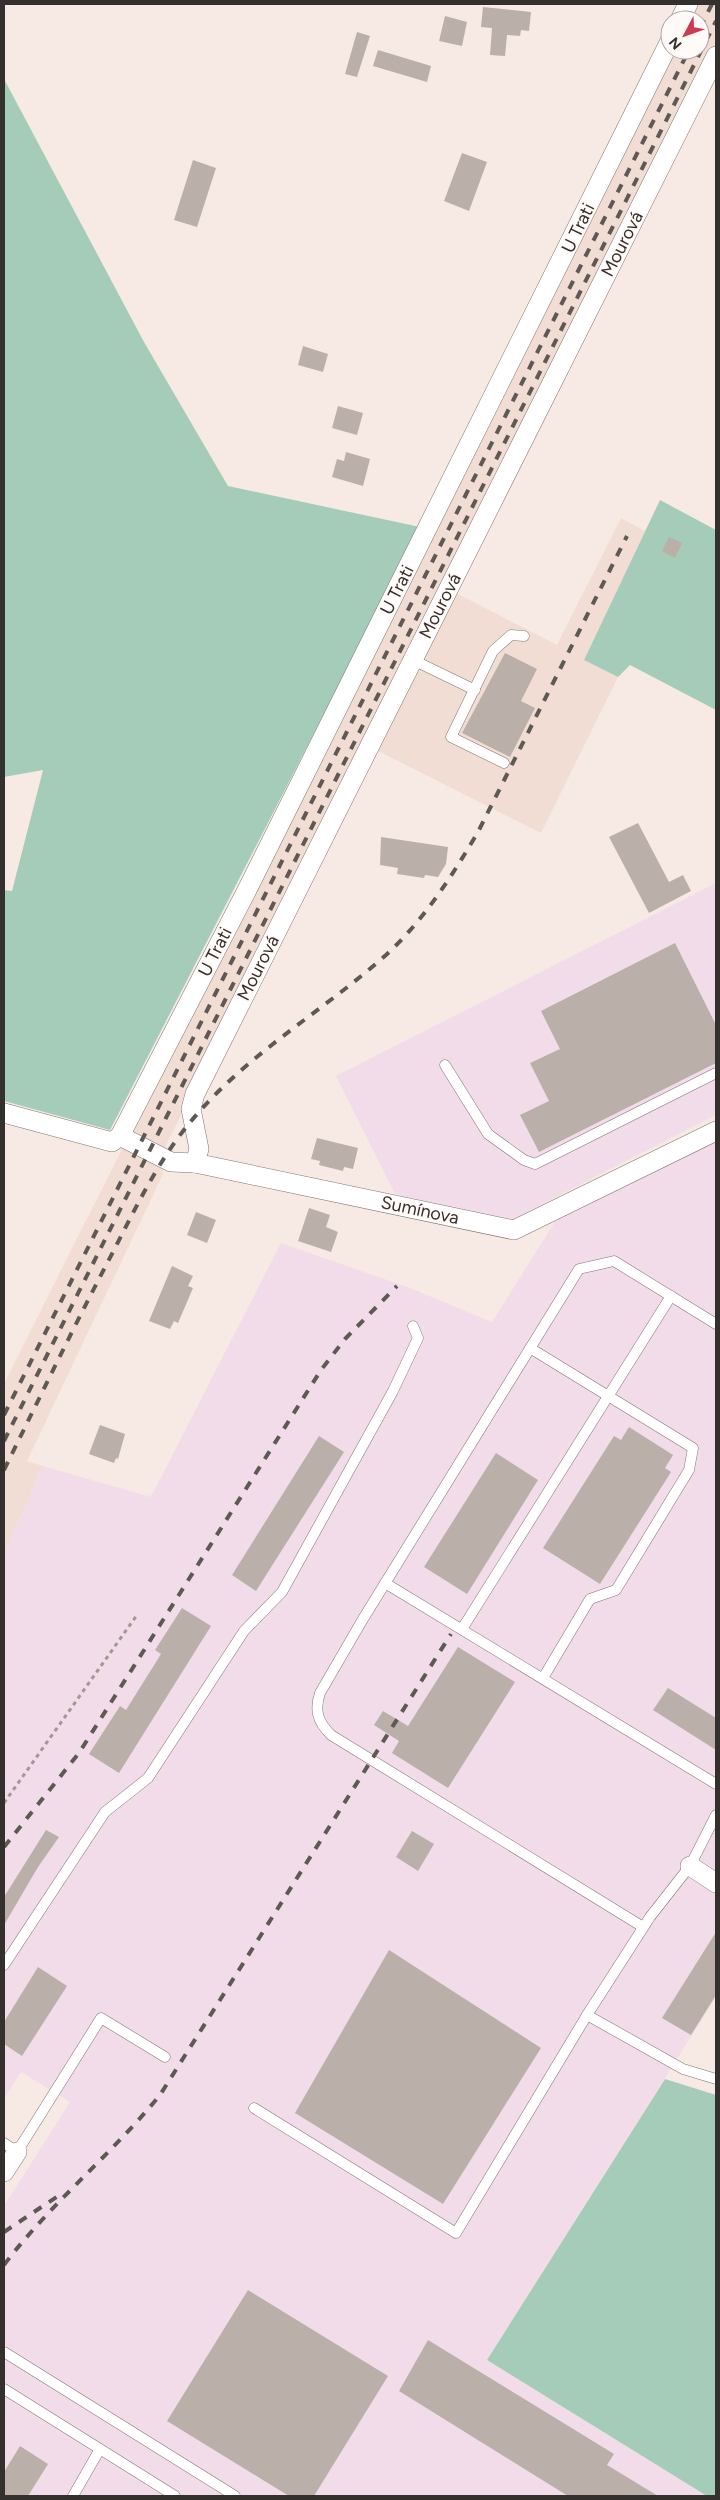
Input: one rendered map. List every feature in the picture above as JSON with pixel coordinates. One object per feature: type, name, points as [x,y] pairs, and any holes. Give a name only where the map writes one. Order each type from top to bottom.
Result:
[{"type":"street","name":"Mourová","points":[[195,1163],[198,1149],[192,1109],[196,1094],[716,56]]},
{"type":"street","name":"U Trati","points":[[116,1139],[248,888],[661,60]]},
{"type":"street","points":[[4,1113],[116,1139]]},
{"type":"street","name":"Sumínova","points":[[116,1139],[172,1162],[195,1163],[514,1230],[716,1130]]},
{"type":"street","points":[[690,1866],[716,1883]]},
{"type":"street","points":[[4,2172],[10,2148]]},
{"type":"lane","points":[[504,763],[451,737],[493,651],[511,635],[524,636]]},
{"type":"lane","points":[[413,660],[475,690]]},
{"type":"lane","points":[[445,1065],[488,1134],[524,1160],[535,1164],[716,1073]]},
{"type":"lane","points":[[643,1927],[331,1735],[322,1726],[317,1715],[316,1704],[385,1583],[579,1269],[614,1261],[716,1324]]},
{"type":"lane","points":[[462,1629],[671,1296]]},
{"type":"lane","points":[[4,1966],[105,1812],[148,1778],[244,1631],[282,1592],[394,1391],[418,1338],[413,1326]]},
{"type":"lane","points":[[530,1348],[609,1394],[693,1448],[689,1470],[616,1590],[590,1599],[543,1678]]},
{"type":"lane","points":[[385,1583],[716,1784]]},
{"type":"lane","points":[[254,2108],[456,2233],[587,2015],[643,1927],[690,1866],[716,1815]]},
{"type":"lane","points":[[587,2015],[683,2069],[716,2079]]},
{"type":"lane","points":[[10,2148],[101,2018],[166,2057]]},
{"type":"lane","points":[[4,2352],[235,2496]]},
{"type":"lane","points":[[4,2390],[175,2496]]},
{"type":"lane","points":[[74,2496],[100,2449]]},
{"type":"path","points":[[4,1804],[138,1615]]},
{"type":"shaded area","points":[[697,4],[716,4],[716,50],[160,1157],[163,1174],[27,1461],[43,1466],[4,1554],[4,1384],[668,60],[710,60],[710,10],[694,10]]},
{"type":"shaded area","points":[[621,518],[645,531],[584,660],[618,677],[541,833],[372,748],[452,591],[557,645]]},
{"type":"shaded area","points":[[716,883],[716,1115],[507,1222],[395,1194],[336,1076]]},
{"type":"shaded area","points":[[716,1143],[716,1997],[487,2360],[707,2496],[4,2496],[4,2206],[70,2102],[21,2072],[4,2099],[4,1554],[43,1466],[151,1497],[281,1243],[410,1288],[492,1322],[556,1220],[706,1145]]},
{"type":"green space","points":[[4,79],[144,342],[228,486],[420,527],[110,1130],[4,1101],[4,890],[12,891],[43,770],[4,777]]},
{"type":"green space","points":[[660,500],[716,530],[716,710],[630,665],[618,677],[584,660]]},
{"type":"green space","points":[[665,2079],[716,2095],[716,2496],[707,2496],[487,2360]]},
{"type":"building","points":[[483,7],[531,12],[529,31],[521,30],[520,36],[507,35],[505,56],[490,55],[492,28],[481,27]]},
{"type":"building","points":[[445,16],[467,22],[462,46],[439,41]]},
{"type":"building","points":[[357,32],[370,36],[357,77],[345,74]]},
{"type":"building","points":[[378,50],[431,66],[427,82],[373,66]]},
{"type":"building","points":[[462,153],[487,162],[469,211],[444,201]]},
{"type":"building","points":[[193,160],[216,168],[197,227],[174,220]]},
{"type":"building","points":[[303,346],[328,354],[323,372],[298,365]]},
{"type":"building","points":[[338,406],[363,413],[357,435],[332,428]]},
{"type":"building","points":[[346,452],[370,459],[363,486],[332,477],[337,459],[344,461]]},
{"type":"building","points":[[669,537],[682,543],[675,558],[662,551]]},
{"type":"building","points":[[505,653],[537,669],[521,701],[535,708],[510,757],[462,733]]},
{"type":"building","points":[[638,823],[669,882],[683,875],[691,891],[649,913],[609,837]]},
{"type":"building","points":[[381,837],[448,847],[446,864],[438,877],[425,875],[424,878],[397,874],[398,868],[380,865]]},
{"type":"building","points":[[675,943],[716,1025],[716,1063],[539,1152],[520,1115],[549,1101],[530,1063],[560,1049],[541,1011]]},
{"type":"building","points":[[317,1138],[358,1148],[353,1169],[344,1167],[343,1171],[319,1165],[320,1161],[311,1159]]},
{"type":"building","points":[[309,1208],[330,1215],[326,1227],[338,1232],[331,1252],[298,1241]]},
{"type":"building","points":[[196,1212],[216,1220],[207,1243],[187,1235]]},
{"type":"building","points":[[172,1266],[193,1276],[188,1286],[193,1288],[178,1323],[174,1321],[170,1329],[149,1321]]},
{"type":"building","points":[[100,1425],[125,1434],[118,1459],[116,1458],[114,1463],[89,1454]]},
{"type":"building","points":[[629,1427],[673,1455],[665,1468],[671,1472],[600,1584],[543,1548],[614,1436],[621,1440]]},
{"type":"building","points":[[319,1436],[344,1452],[256,1591],[232,1575]]},
{"type":"building","points":[[496,1453],[538,1480],[467,1594],[424,1567]]},
{"type":"building","points":[[182,1608],[211,1626],[119,1773],[89,1754],[120,1706],[126,1710],[161,1654],[155,1650]]},
{"type":"building","points":[[458,1647],[515,1682],[448,1788],[392,1753],[399,1741],[374,1725],[383,1711],[408,1726]]},
{"type":"building","points":[[668,1688],[716,1718],[716,1750],[653,1710]]},
{"type":"building","points":[[46,1830],[59,1837],[38,1867],[4,1925],[4,1897]]},
{"type":"building","points":[[412,1831],[434,1844],[418,1871],[396,1857]]},
{"type":"building","points":[[716,1932],[716,1995],[691,2035],[662,2018]]},
{"type":"building","points":[[389,1950],[541,2048],[443,2204],[295,2113]]},
{"type":"building","points":[[38,1967],[67,1986],[22,2056],[4,2044],[4,2022]]},
{"type":"building","points":[[248,2290],[388,2376],[314,2496],[289,2496],[167,2421]]},
{"type":"building","points":[[428,2340],[614,2454],[607,2465],[658,2496],[568,2496],[399,2391]]},
{"type":"building","points":[[20,2446],[48,2464],[28,2496],[4,2496],[4,2472]]},
{"type":"railway","points":[[709,10],[712,4]]},
{"type":"railway","points":[[4,1441],[716,21]]},
{"type":"railway","points":[[4,1415],[684,60]]},
{"type":"railway","points":[[4,1470],[71,1333],[139,1201],[180,1135],[214,1096],[237,1074],[386,955],[413,927],[458,865],[478,832],[627,536]]},
{"type":"railway","points":[[4,1847],[79,1753],[321,1370],[345,1339],[397,1286]]},
{"type":"railway","points":[[4,2265],[41,2221],[160,2095],[451,1634]]},
{"type":"railway","points":[[4,2232],[58,2196]]}]
